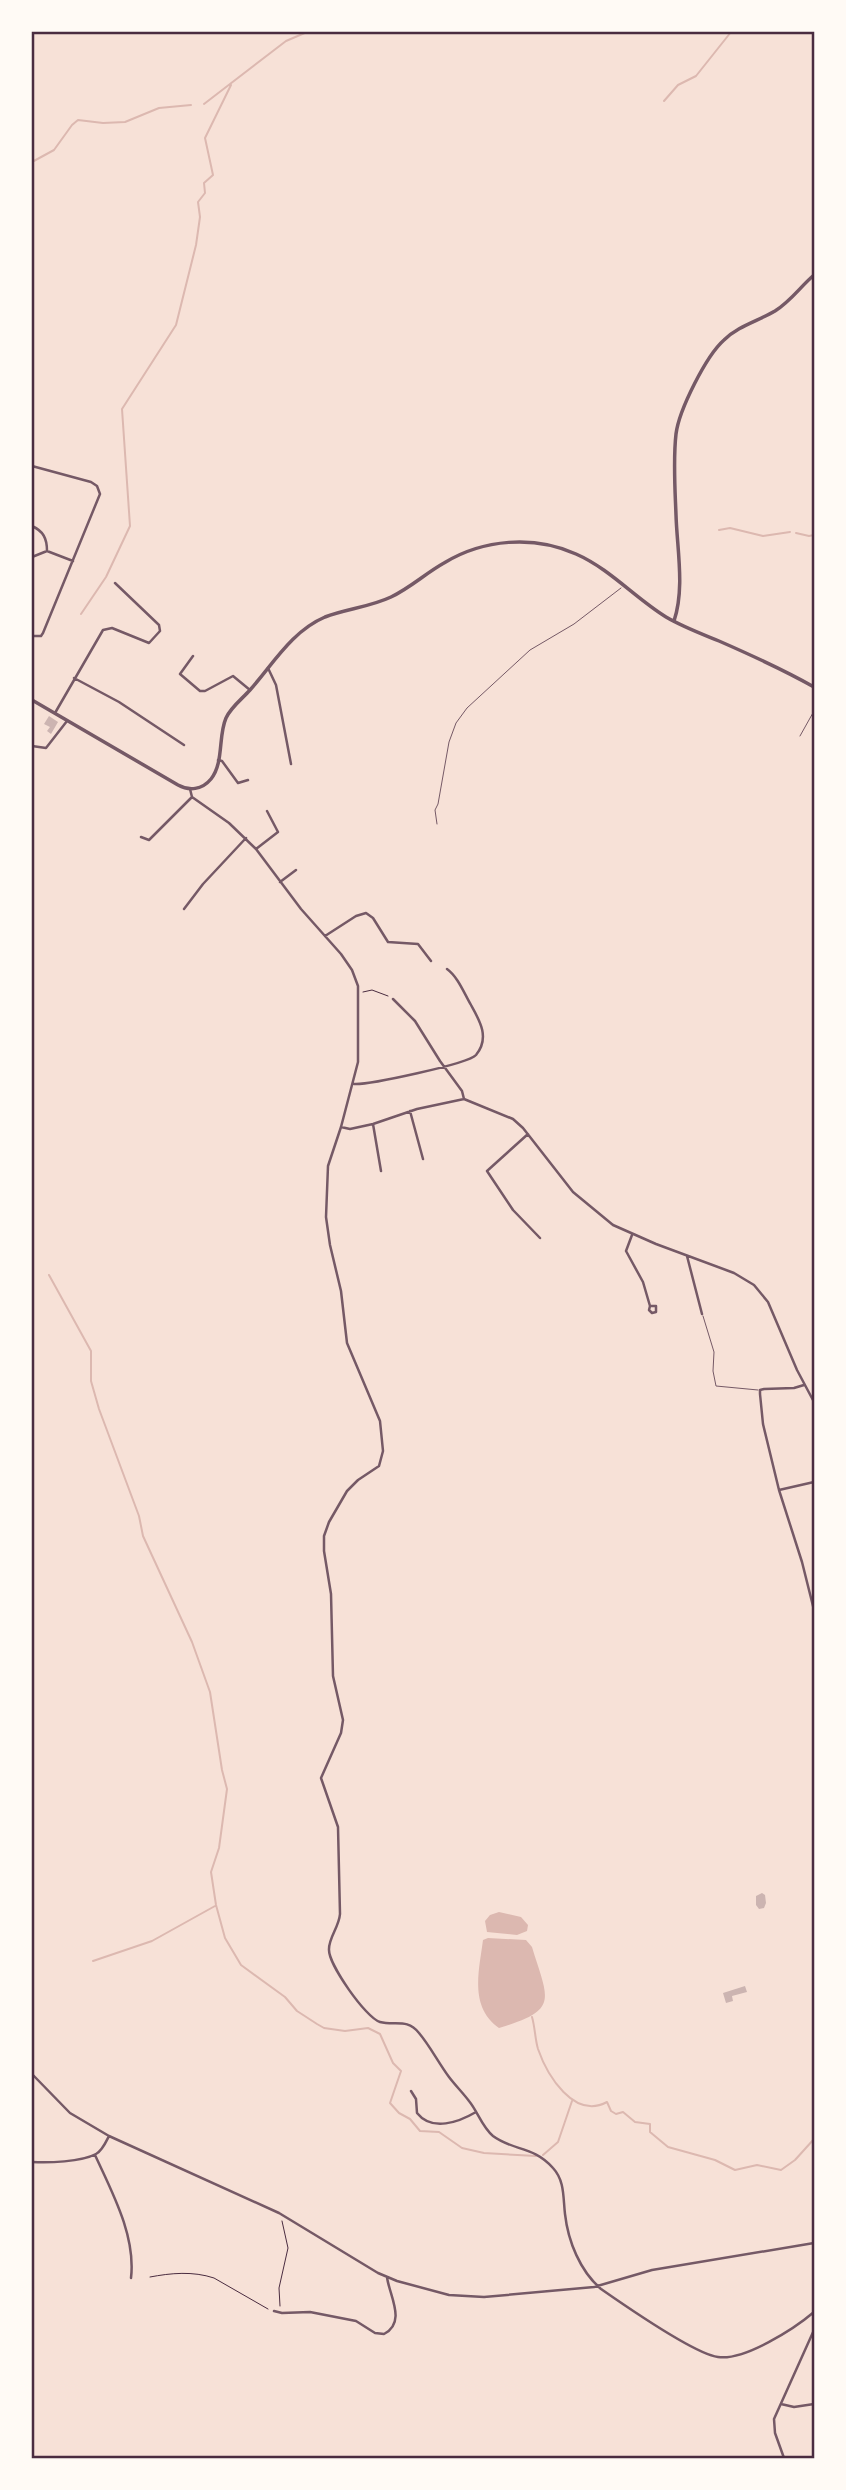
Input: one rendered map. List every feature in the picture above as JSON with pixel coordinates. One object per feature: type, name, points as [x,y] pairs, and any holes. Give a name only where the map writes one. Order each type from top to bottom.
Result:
[{"type":"street","points":[[674,622],[679,597],[676,433],[680,418],[702,368],[716,347],[734,332],[788,302],[814,275]]},
{"type":"street","points":[[32,466],[91,482],[99,490],[99,499],[43,633],[41,636],[32,636]]},
{"type":"street","points":[[32,526],[43,534],[47,551]]},
{"type":"street","points":[[32,700],[178,785],[190,789],[200,787],[209,782],[215,773],[227,717],[295,638],[314,623],[330,615],[387,598],[453,557],[480,547],[522,542],[551,545],[586,559],[674,622],[749,654],[814,687]]},
{"type":"street","points":[[32,557],[47,551],[73,561]]},
{"type":"street","points":[[55,713],[105,628],[112,628],[146,643],[161,629],[115,583]]},
{"type":"street","points":[[193,656],[180,674],[201,691],[233,676],[250,690]]},
{"type":"street","points":[[268,668],[276,685],[291,764]]},
{"type":"street","points":[[75,678],[119,702],[184,745]]},
{"type":"street","points":[[32,746],[46,748],[68,720]]},
{"type":"street","points":[[218,760],[222,761],[238,783],[248,780]]},
{"type":"street","points":[[190,789],[192,797],[229,822],[256,849],[352,970],[358,993],[359,1054],[341,1127],[328,1166],[327,1224],[341,1291],[347,1343],[380,1421],[383,1451],[379,1466],[358,1480],[347,1492],[328,1522],[324,1536],[331,1594],[333,1676],[343,1720],[341,1733],[321,1778],[338,1827],[340,1914],[329,1955],[335,1968],[370,2017],[383,2022],[404,2022],[417,2031],[494,2137],[533,2151],[556,2171],[563,2187],[570,2238],[584,2270],[597,2286],[698,2350],[716,2357],[729,2357],[744,2352],[793,2329],[814,2312]]},
{"type":"street","points":[[141,837],[149,840],[192,797]]},
{"type":"street","points":[[256,849],[278,832],[267,811]]},
{"type":"street","points":[[184,909],[203,884],[246,838]]},
{"type":"street","points":[[280,882],[296,870]]},
{"type":"street","points":[[325,936],[366,913],[373,918],[388,943],[418,944],[431,961]]},
{"type":"street","points":[[353,1083],[360,1084],[444,1067],[466,1061],[476,1055],[484,1031],[456,979],[447,969]]},
{"type":"street","points":[[393,999],[415,1021],[462,1091],[464,1099]]},
{"type":"street","points":[[341,1127],[350,1129],[373,1124],[410,1111],[464,1099],[513,1119],[581,1200],[613,1225],[632,1235],[734,1273],[754,1285],[761,1293],[814,1402]]},
{"type":"street","points":[[410,1111],[423,1159]]},
{"type":"street","points":[[373,1124],[381,1171]]},
{"type":"street","points":[[528,1135],[487,1171],[513,1210],[540,1238]]},
{"type":"street","points":[[632,1235],[626,1248],[627,1256],[642,1282],[650,1306]]},
{"type":"street","points":[[687,1255],[702,1314]]},
{"type":"street","points":[[804,1385],[760,1390],[763,1424],[779,1490],[814,1610]]},
{"type":"street","points":[[779,1490],[814,1482]]},
{"type":"street","points":[[32,2074],[70,2113],[110,2136],[279,2214],[387,2277],[435,2292],[464,2297],[597,2286],[652,2270],[814,2243]]},
{"type":"street","points":[[411,2091],[417,2113],[425,2120],[453,2123],[476,2112]]},
{"type":"street","points":[[32,2162],[57,2162],[95,2155],[110,2136]]},
{"type":"street","points":[[95,2155],[128,2238],[131,2278]]},
{"type":"street","points":[[274,2311],[310,2312],[348,2320],[375,2333],[384,2334],[392,2327],[395,2312],[387,2277]]},
{"type":"street","points":[[280,2308],[282,2313]]},
{"type":"street","points":[[784,2459],[774,2427],[781,2404],[814,2330]]},
{"type":"street","points":[[781,2404],[794,2407],[814,2404]]},
{"type":"lane","points":[[438,824],[435,810],[443,767],[452,734],[461,716],[530,650],[574,624],[623,586]]},
{"type":"lane","points":[[800,736],[814,711]]},
{"type":"lane","points":[[702,1314],[714,1352],[713,1375],[716,1386],[760,1390]]},
{"type":"path","points":[[358,993],[372,990],[393,999]]},
{"type":"path","points":[[279,2214],[288,2248],[279,2288],[280,2308]]},
{"type":"path","points":[[150,2277],[176,2273],[205,2275],[274,2311]]},
{"type":"shaded area","points":[[499,1912],[521,1917],[528,1925],[527,1931],[517,1935],[487,1932],[485,1921],[490,1915]]},
{"type":"shaded area","points":[[483,1940],[526,1940],[532,1947],[545,1991],[544,2001],[532,2015],[499,2028],[483,2010],[478,1988]]},
{"type":"building","points":[[49,716],[58,722],[51,734],[47,731],[50,727],[44,724]]},
{"type":"building","points":[[762,1893],[766,1903],[764,1908],[759,1909],[756,1896]]},
{"type":"building","points":[[745,1986],[747,1992],[732,1996],[733,2001],[726,2003],[723,1993]]},
{"type":"waterway","points":[[204,104],[286,41],[307,32]]},
{"type":"waterway","points":[[664,101],[678,85],[696,76],[731,32]]},
{"type":"waterway","points":[[81,614],[106,577],[130,526],[122,409],[176,325],[196,245],[200,217],[198,202],[205,193],[204,183],[213,175],[205,138],[231,85]]},
{"type":"waterway","points":[[32,162],[54,150],[78,120],[125,122],[159,108],[191,105]]},
{"type":"waterway","points":[[719,530],[730,528],[763,536],[790,532]]},
{"type":"waterway","points":[[796,533],[814,535]]},
{"type":"waterway","points":[[49,1275],[91,1351],[91,1381],[139,1516],[143,1536],[192,1642],[210,1692],[227,1789],[219,1848],[211,1872],[225,1938],[241,1965],[317,2024],[324,2028],[345,2031],[368,2028],[380,2034],[393,2063],[401,2071],[390,2103],[420,2131],[439,2132],[462,2148],[484,2153],[536,2156]]},
{"type":"waterway","points":[[93,1961],[152,1941],[215,1906]]},
{"type":"waterway","points":[[532,2017],[542,2059],[563,2092],[584,2105],[595,2106],[607,2102],[611,2111],[616,2114],[623,2112],[635,2122],[650,2124],[650,2132],[668,2147],[715,2160],[735,2170],[757,2165],[781,2170],[795,2160],[814,2139]]},
{"type":"waterway","points":[[543,2155],[558,2142],[572,2101]]}]
